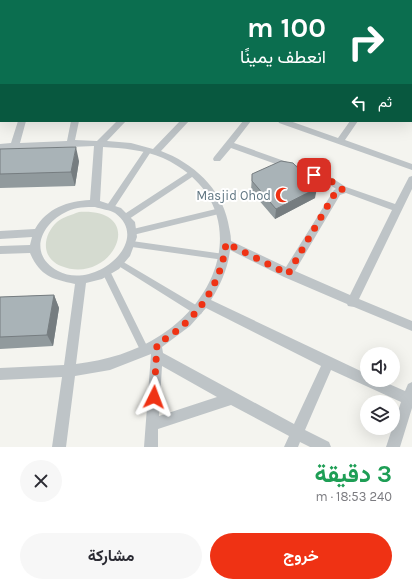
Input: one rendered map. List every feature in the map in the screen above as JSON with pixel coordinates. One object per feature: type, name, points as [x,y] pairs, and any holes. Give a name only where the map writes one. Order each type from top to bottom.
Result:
[{"type":"street","points":[[15,146],[22,122]]},
{"type":"street","points":[[70,145],[76,122]]},
{"type":"street","points":[[95,203],[98,144],[121,122]]},
{"type":"street","points":[[111,206],[151,151],[184,122]]},
{"type":"street","points":[[216,159],[246,122]]},
{"type":"street","points":[[285,122],[412,167]]},
{"type":"street","points":[[340,141],[353,122]]},
{"type":"street","points":[[0,147],[98,144],[124,145],[151,151],[168,158],[192,173],[204,184],[213,196],[225,226],[226,243],[224,257],[214,287],[201,307],[183,326],[153,350],[95,368],[68,371],[0,374]]},
{"type":"street","points":[[229,144],[329,180],[343,190],[397,208]]},
{"type":"street","points":[[126,217],[192,173]]},
{"type":"street","points":[[352,303],[412,179]]},
{"type":"street","points":[[288,274],[335,193],[343,190]]},
{"type":"street","points":[[95,203],[111,206],[126,217],[133,232],[132,244],[120,263],[106,272],[94,277],[81,279],[64,278],[49,272],[38,262],[34,249],[37,234],[46,220],[60,210],[77,204],[95,203]]},
{"type":"street","points":[[133,232],[220,211]]},
{"type":"street","points":[[0,235],[37,234]]},
{"type":"street","points":[[226,243],[288,274],[352,303],[412,326]]},
{"type":"street","points":[[132,244],[224,257]]},
{"type":"street","points":[[0,250],[34,249]]},
{"type":"street","points":[[120,263],[201,307],[411,396],[393,447]]},
{"type":"street","points":[[106,272],[153,350],[232,398],[324,447]]},
{"type":"street","points":[[59,447],[81,279]]},
{"type":"street","points":[[151,447],[153,350]]},
{"type":"street","points":[[291,447],[328,362]]},
{"type":"street","points":[[152,425],[232,398]]},
{"type":"shaded area","points":[[79,212],[101,214],[114,222],[118,233],[116,245],[108,257],[95,266],[79,270],[61,266],[54,262],[47,252],[46,240],[48,234],[57,222],[64,217]]},
{"type":"building","points":[[76,147],[71,172],[0,174],[0,149]]},
{"type":"building","name":"Masjid Ohod","points":[[281,161],[293,163],[317,188],[276,209],[252,181],[252,174]]},
{"type":"building","points":[[54,295],[47,335],[0,337],[0,297]]},
{"type":"place","name":"Masjid Ohod","points":[[283,195]]},
{"type":"route","points":[[154,397],[157,344],[165,340],[183,326],[198,311],[214,287],[220,272],[226,243],[288,274],[335,193],[343,190],[333,182],[314,175]]}]
